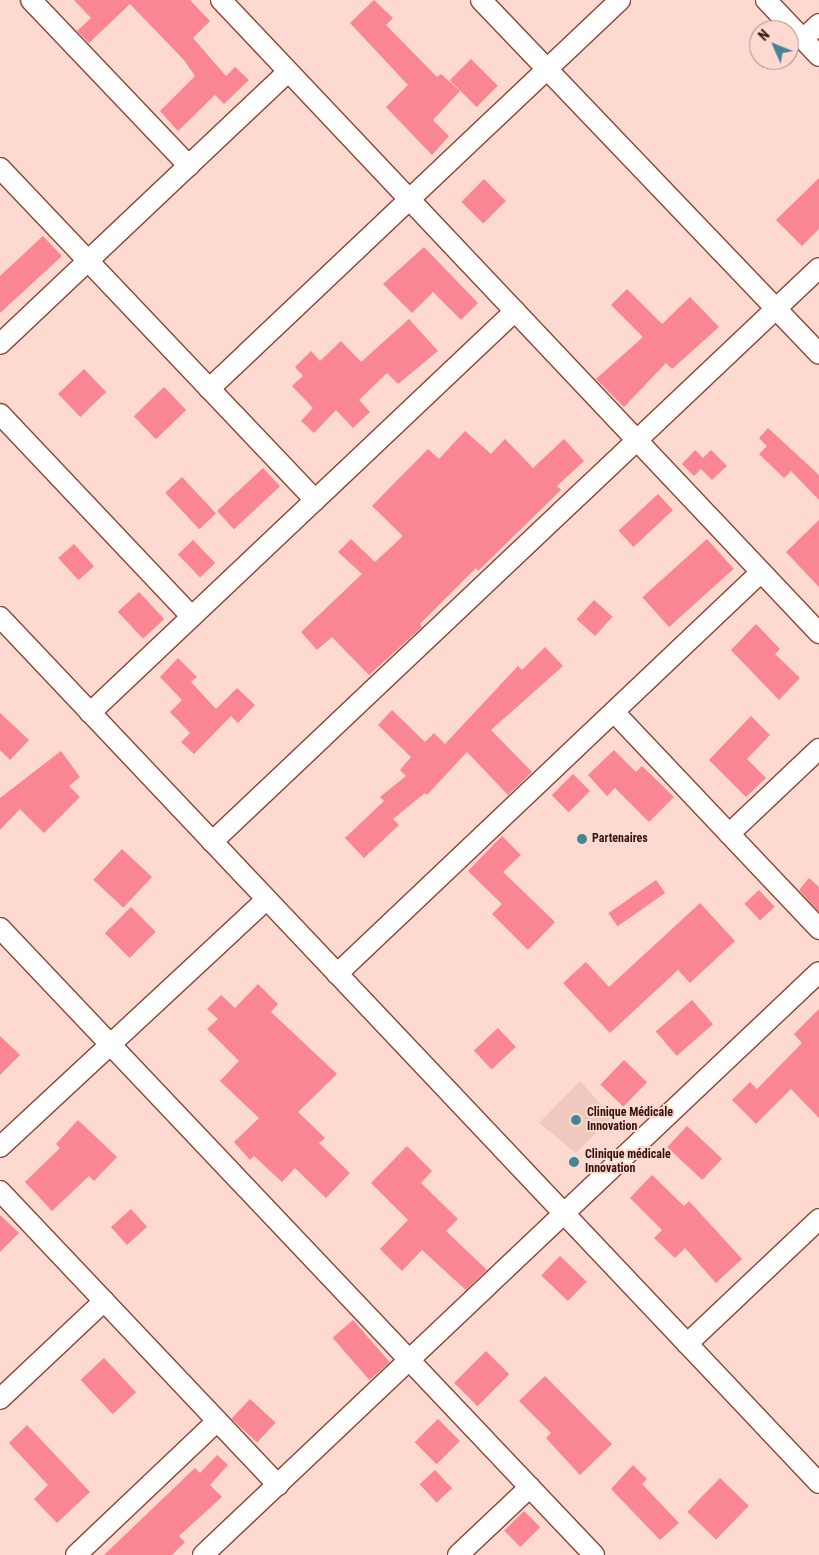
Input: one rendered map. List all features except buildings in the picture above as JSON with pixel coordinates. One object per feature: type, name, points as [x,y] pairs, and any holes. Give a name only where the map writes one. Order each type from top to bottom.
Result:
[{"type":"street","points":[[31,0],[189,166]]},
{"type":"street","points":[[220,0],[819,633]]},
{"type":"street","points":[[481,0],[819,354]]},
{"type":"street","points":[[209,389],[620,0]]},
{"type":"street","points":[[766,0],[819,56]]},
{"type":"street","points":[[803,39],[819,24]]},
{"type":"street","points":[[0,344],[288,72]]},
{"type":"street","points":[[0,168],[315,500]]},
{"type":"street","points":[[212,842],[819,268]]},
{"type":"street","points":[[90,713],[515,311]]},
{"type":"street","points":[[0,414],[192,617]]},
{"type":"street","points":[[337,974],[761,572]]},
{"type":"street","points":[[0,617],[687,1344],[817,1476]]},
{"type":"street","points":[[614,712],[819,929]]},
{"type":"street","points":[[729,834],[819,749]]},
{"type":"street","points":[[0,1147],[267,899]]},
{"type":"street","points":[[0,928],[594,1555]]},
{"type":"street","points":[[204,1555],[819,972]]},
{"type":"street","points":[[0,1191],[278,1485]]},
{"type":"street","points":[[687,1344],[819,1219]]},
{"type":"street","points":[[0,1399],[104,1301]]},
{"type":"street","points":[[76,1555],[218,1421]]},
{"type":"street","points":[[458,1555],[530,1487]]},
{"type":"shaded area","name":"Clinique Médicale Innovation","points":[[580,1081],[612,1117],[576,1153],[539,1123]]},
{"type":"place","name":"Partenaires","points":[[582,839]]},
{"type":"place","name":"Clinique Médicale Innovation","points":[[576,1120]]},
{"type":"place","name":"Clinique médicale Innovation","points":[[574,1162]]}]
